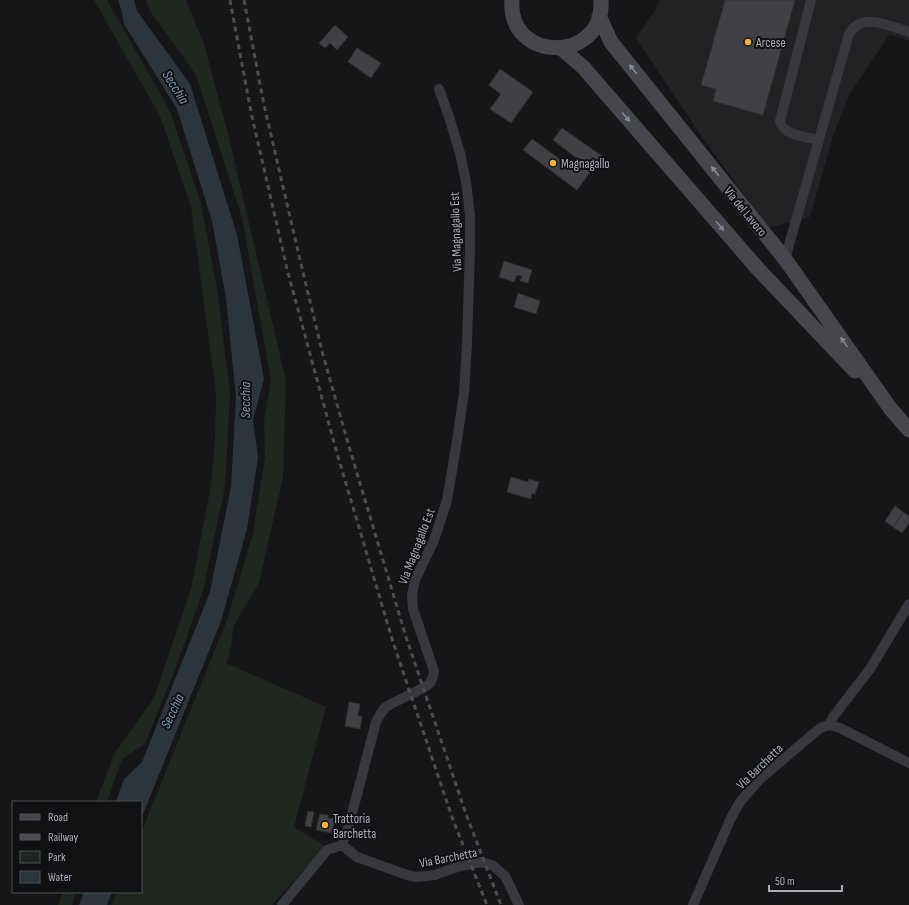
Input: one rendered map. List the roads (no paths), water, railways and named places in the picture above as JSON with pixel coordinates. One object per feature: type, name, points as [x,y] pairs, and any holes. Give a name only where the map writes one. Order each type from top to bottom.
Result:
[{"type":"main road","points":[[512,0],[513,17],[521,32],[543,47],[561,48],[575,44],[588,36],[596,24],[599,16],[601,0]]},
{"type":"main road","name":"Via del Lavoro","points":[[599,16],[611,42],[785,259],[890,408]]},
{"type":"main road","name":"Via del Lavoro","points":[[561,48],[583,67],[758,270],[890,408],[909,430]]},
{"type":"street","points":[[811,0],[780,126],[789,132],[820,140]]},
{"type":"street","points":[[785,259],[820,140],[847,40],[852,28],[863,22],[872,22],[909,32]]},
{"type":"street","name":"Via Magnagallo Est","points":[[342,845],[350,821],[376,722],[381,712],[402,697],[428,685],[431,682],[434,671],[414,609],[412,595],[415,580],[442,520],[456,447],[464,393],[470,248],[470,215],[466,182],[460,153],[439,89]]},
{"type":"street","name":"Via Barchetta","points":[[693,905],[731,818],[740,802],[765,775],[820,728],[829,725],[876,659],[909,604]]},
{"type":"street","points":[[829,725],[840,728],[909,763]]},
{"type":"street","points":[[282,905],[327,850],[342,845]]},
{"type":"street","name":"Via Barchetta","points":[[342,845],[357,857],[406,875],[416,877],[435,875],[460,866],[482,862],[492,865],[505,876],[519,905]]},
{"type":"water","name":"Secchia","points":[[118,0],[134,0],[137,11],[190,84],[237,235],[264,379],[253,420],[258,458],[247,529],[221,621],[142,817],[142,801],[116,801],[124,779],[142,762],[210,592],[231,487],[236,397],[226,298],[212,221],[177,109],[124,24]]},
{"type":"water","points":[[84,893],[112,893],[107,905],[79,905]]},
{"type":"railway","points":[[230,0],[251,112],[287,269],[336,450],[393,642],[453,820],[487,905]]},
{"type":"railway","points":[[244,0],[264,105],[323,355],[406,637],[466,814],[501,905]]},
{"type":"place","name":"Arcese","points":[[748,42]]},
{"type":"place","name":"Magnagallo","points":[[553,163]]},
{"type":"place","name":"Trattoria Barchetta","points":[[325,825]]}]
